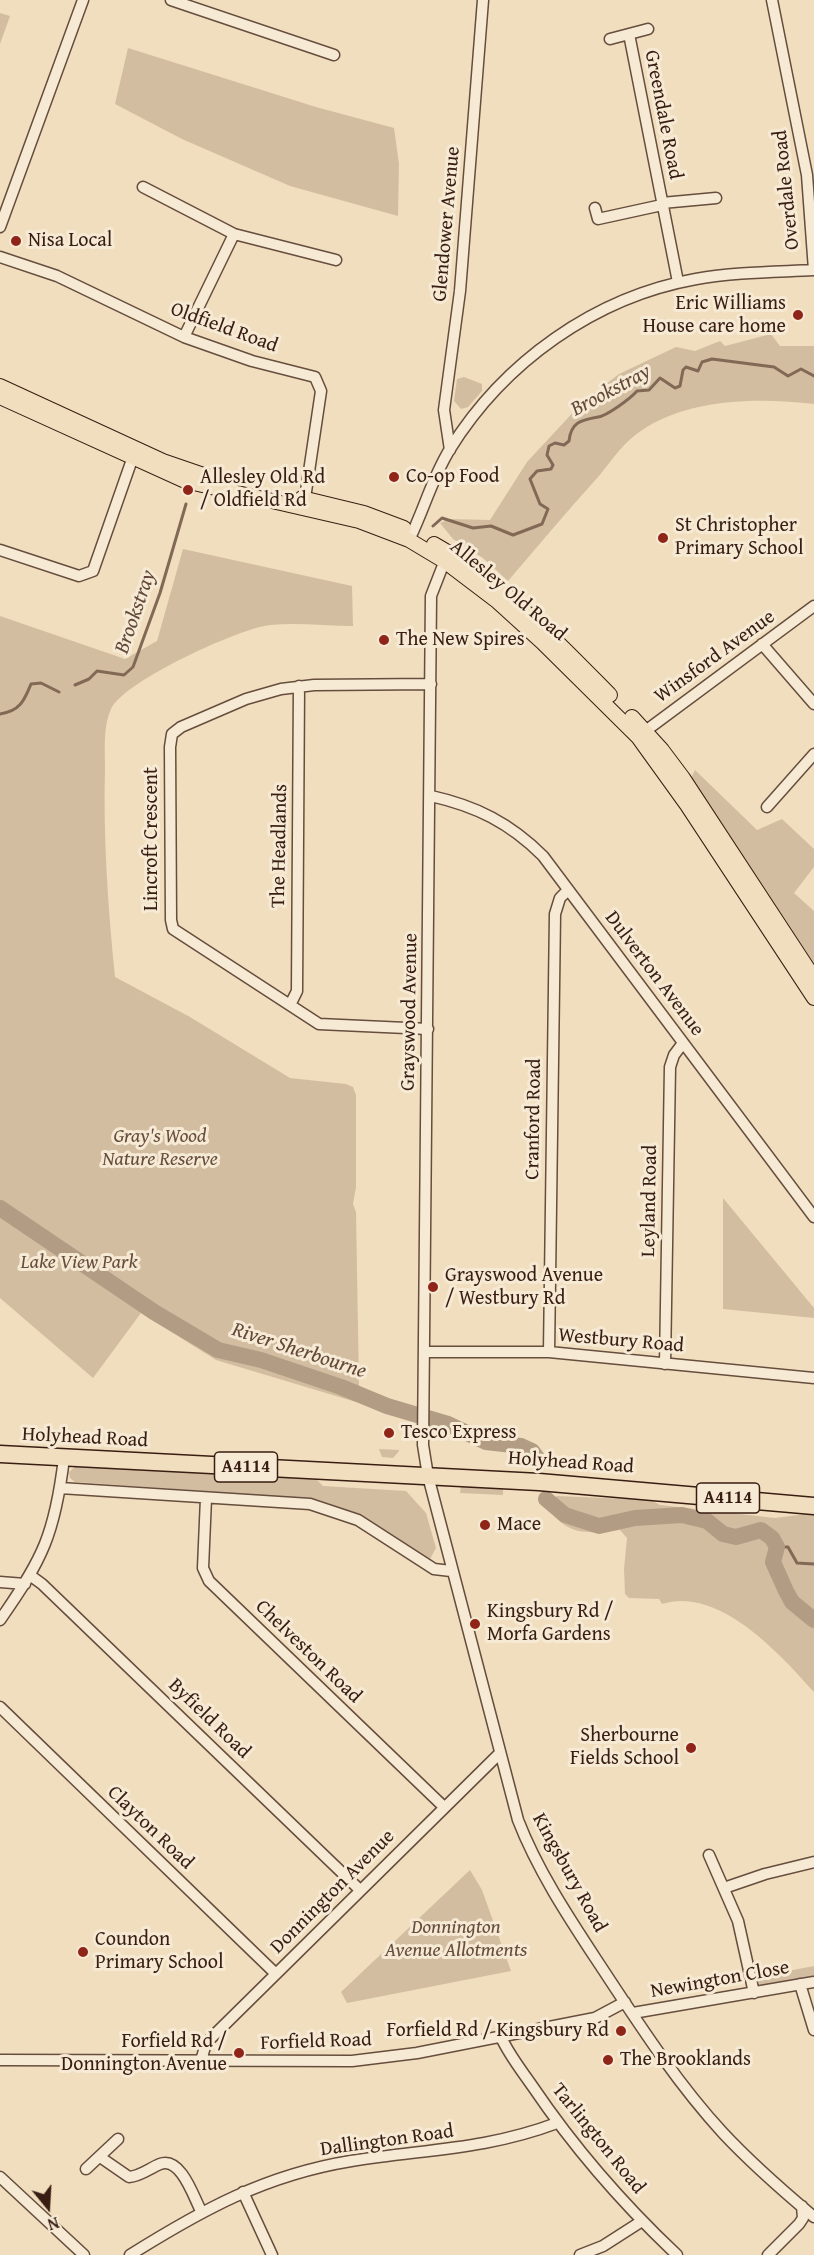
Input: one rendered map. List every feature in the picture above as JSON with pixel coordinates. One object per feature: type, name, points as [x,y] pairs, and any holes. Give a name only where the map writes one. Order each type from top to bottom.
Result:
[{"type":"highway","name":"Holyhead Road","points":[[0,1454],[557,1483],[814,1506]]},
{"type":"main road","name":"Allesley Old Road","points":[[0,386],[134,453]]},
{"type":"main road","name":"Allesley Old Road","points":[[0,397],[134,453],[184,470],[305,503],[411,536],[514,602],[683,778],[814,998]]},
{"type":"main road","name":"Allesley Old Road","points":[[775,929],[814,978]]},
{"type":"street","points":[[0,227],[83,0]]},
{"type":"street","points":[[171,0],[334,55]]},
{"type":"street","name":"Glendower Avenue","points":[[450,450],[444,410],[460,291],[483,0]]},
{"type":"street","name":"Overdale Road","points":[[772,0],[807,175],[814,270]]},
{"type":"street","name":"Greendale Road","points":[[610,39],[648,29]]},
{"type":"street","name":"Greendale Road","points":[[629,34],[678,282]]},
{"type":"street","points":[[143,187],[234,234],[336,260]]},
{"type":"street","name":"Greendale Road","points":[[595,208],[598,219],[662,204],[716,198]]},
{"type":"street","points":[[184,337],[234,234]]},
{"type":"street","name":"Oldfield Road","points":[[0,257],[57,276],[184,337],[252,361],[309,374],[320,383],[321,392],[305,503]]},
{"type":"street","points":[[411,536],[429,487],[450,450],[481,406],[508,377],[548,343],[627,298],[678,282],[722,275],[814,270]]},
{"type":"street","points":[[0,550],[79,576],[93,571],[134,453]]},
{"type":"street","name":"Grayswood Avenue","points":[[428,1476],[423,1445],[423,1426],[432,684],[430,596],[447,557]]},
{"type":"street","name":"Winsford Avenue","points":[[641,734],[814,606]]},
{"type":"street","points":[[762,644],[814,704]]},
{"type":"street","name":"Lincroft Crescent","points":[[428,1029],[319,1024],[173,929],[171,920],[170,747],[172,734],[189,723],[246,699],[299,687],[432,684]]},
{"type":"street","name":"The Headlands","points":[[290,1005],[297,991],[299,687]]},
{"type":"street","points":[[767,807],[814,754]]},
{"type":"street","name":"Dulverton Avenue","points":[[431,796],[477,808],[512,827],[543,856],[814,1217]]},
{"type":"street","name":"Cranford Road","points":[[549,1352],[555,914],[560,898],[568,890]]},
{"type":"street","name":"Leyland Road","points":[[665,1364],[670,1067],[674,1055],[683,1043]]},
{"type":"street","name":"Westbury Road","points":[[424,1352],[549,1352],[814,1378]]},
{"type":"street","points":[[0,1620],[28,1580],[49,1538],[64,1458]]},
{"type":"street","name":"Kingsbury Road","points":[[428,1476],[518,1820],[530,1847],[570,1920],[625,2002],[723,2132],[814,2217]]},
{"type":"street","points":[[60,1488],[206,1498],[285,1500],[335,1510],[377,1530],[434,1569],[451,1571]]},
{"type":"street","name":"Chelveston Road","points":[[206,1498],[203,1568],[209,1581],[444,1807]]},
{"type":"street","points":[[0,1582],[28,1580]]},
{"type":"street","name":"Byfield Road","points":[[28,1580],[42,1584],[360,1890]]},
{"type":"street","name":"Clayton Road","points":[[0,1707],[276,1974]]},
{"type":"street","name":"Donnington Avenue","points":[[201,2061],[206,2043],[500,1753]]},
{"type":"street","points":[[709,1855],[738,1921],[754,1993]]},
{"type":"street","points":[[724,1888],[765,1874],[814,1862]]},
{"type":"street","name":"Newington Close","points":[[633,2013],[814,1982]]},
{"type":"street","points":[[800,1984],[814,2030]]},
{"type":"street","name":"Forfield Road","points":[[0,2060],[29,2058],[352,2061],[417,2053],[594,2018],[625,2002]]},
{"type":"street","name":"Tarlington Road","points":[[501,2037],[557,2123],[586,2160],[677,2255]]},
{"type":"street","name":"Dallington Road","points":[[130,2255],[201,2211],[286,2176],[350,2161],[458,2149],[530,2133],[557,2123]]},
{"type":"street","points":[[86,2169],[118,2139]]},
{"type":"street","points":[[100,2157],[129,2177],[162,2163],[173,2165],[180,2172],[201,2211]]},
{"type":"street","points":[[0,2177],[84,2255]]},
{"type":"street","points":[[243,2192],[272,2255]]},
{"type":"street","points":[[768,2255],[799,2224],[803,2218],[802,2206]]},
{"type":"street","points":[[580,2255],[603,2246],[642,2221]]},
{"type":"green space","points":[[0,13],[10,16],[0,44]]},
{"type":"green space","points":[[128,48],[316,107],[394,128],[399,164],[398,216],[290,186],[182,139],[115,104]]},
{"type":"green space","points":[[771,334],[780,346],[814,346],[814,404],[768,401],[720,403],[697,407],[653,423],[624,445],[508,581],[483,558],[453,539],[440,523],[450,519],[490,520],[527,462],[578,407],[619,374],[676,347],[695,351],[720,341],[725,346]]},
{"type":"green space","points":[[464,377],[482,384],[482,391],[468,407],[461,409],[454,401],[457,379]]},
{"type":"green space","points":[[183,549],[352,586],[353,626],[291,624],[255,628],[184,658],[137,684],[120,697],[111,709],[105,738],[105,820],[115,977],[190,1017],[290,1078],[346,1084],[353,1087],[356,1095],[356,1187],[353,1204],[356,1212],[359,1386],[356,1402],[216,1360],[141,1313],[93,1378],[0,1298],[0,616],[125,659],[157,641]]},
{"type":"green space","points":[[695,770],[757,830],[782,819],[814,849],[814,867],[794,893],[814,911],[814,971],[691,778]]},
{"type":"green space","points":[[723,1198],[814,1308],[814,1318],[723,1309]]},
{"type":"green space","points":[[379,1449],[399,1451],[393,1458],[382,1457]]},
{"type":"green space","points":[[76,1466],[315,1478],[323,1486],[406,1491],[426,1513],[436,1548],[430,1559],[356,1513],[316,1499],[75,1482],[70,1478],[69,1472]]},
{"type":"green space","points":[[461,1486],[503,1489],[503,1495],[460,1493]]},
{"type":"green space","points":[[557,1496],[651,1500],[660,1505],[775,1518],[814,1513],[814,1692],[766,1643],[747,1627],[726,1614],[705,1605],[684,1601],[662,1604],[659,1599],[629,1598],[625,1594],[624,1569],[627,1538],[620,1530],[585,1532],[568,1527],[552,1514],[544,1503]]},
{"type":"green space","name":"Donnington Avenue Allotments","points":[[470,1870],[482,1890],[511,1971],[347,2003],[341,1992]]},
{"type":"green space","points":[[814,1966],[814,1977],[760,1985],[756,1977]]},
{"type":"waterway","name":"Brookstray","points":[[433,526],[442,518],[473,528],[491,526],[513,535],[542,524],[548,509],[540,504],[530,479],[537,471],[551,469],[553,465],[547,455],[549,446],[555,443],[564,445],[569,441],[572,430],[578,423],[607,414],[637,391],[649,390],[660,378],[675,388],[680,386],[683,370],[686,367],[698,371],[702,362],[712,359],[774,367],[788,376],[801,369],[814,376]]},
{"type":"waterway","name":"Brookstray","points":[[75,685],[89,679],[97,671],[124,675],[133,667],[160,593],[186,504]]},
{"type":"waterway","name":"Brookstray","points":[[0,714],[17,708],[31,684],[41,683],[59,692]]},
{"type":"waterway","name":"River Sherbourne","points":[[0,1208],[154,1312],[218,1350],[261,1360],[341,1387],[387,1406],[448,1424],[486,1442],[521,1446],[532,1451],[540,1462]]},
{"type":"waterway","name":"River Sherbourne","points":[[546,1499],[565,1515],[599,1526],[635,1518],[682,1515],[707,1521],[723,1534],[736,1537],[761,1530],[772,1538],[777,1547],[773,1562],[792,1602],[814,1620]]},
{"type":"waterway","points":[[777,1547],[788,1547],[797,1563],[814,1564]]},
{"type":"place","name":"Nisa Local","points":[[16,241]]},
{"type":"place","name":"Eric Williams House care home","points":[[798,315]]},
{"type":"place","name":"Co-op Food","points":[[394,477]]},
{"type":"place","name":"Allesley Old Rd / Oldfield Rd","points":[[188,490]]},
{"type":"place","name":"St Christopher Primary School","points":[[663,538]]},
{"type":"place","name":"The New Spires","points":[[384,640]]},
{"type":"place","name":"Grayswood Avenue / Westbury Rd","points":[[433,1287]]},
{"type":"place","name":"Tesco Express","points":[[389,1433]]},
{"type":"place","name":"Mace","points":[[485,1525]]},
{"type":"place","name":"Kingsbury Rd / Morfa Gardens","points":[[475,1624]]},
{"type":"place","name":"Sherbourne Fields School","points":[[691,1748]]},
{"type":"place","name":"Coundon Primary School","points":[[83,1952]]},
{"type":"place","name":"Forfield Rd / Kingsbury Rd","points":[[621,2031]]},
{"type":"place","name":"Forfield Rd / Donnington Avenue","points":[[239,2053]]},
{"type":"place","name":"The Brooklands","points":[[608,2060]]},
{"type":"park label","name":"Gray's Wood Nature Reserve","points":[[160,1148]]},
{"type":"park label","name":"Lake View Park","points":[[79,1263]]}]
